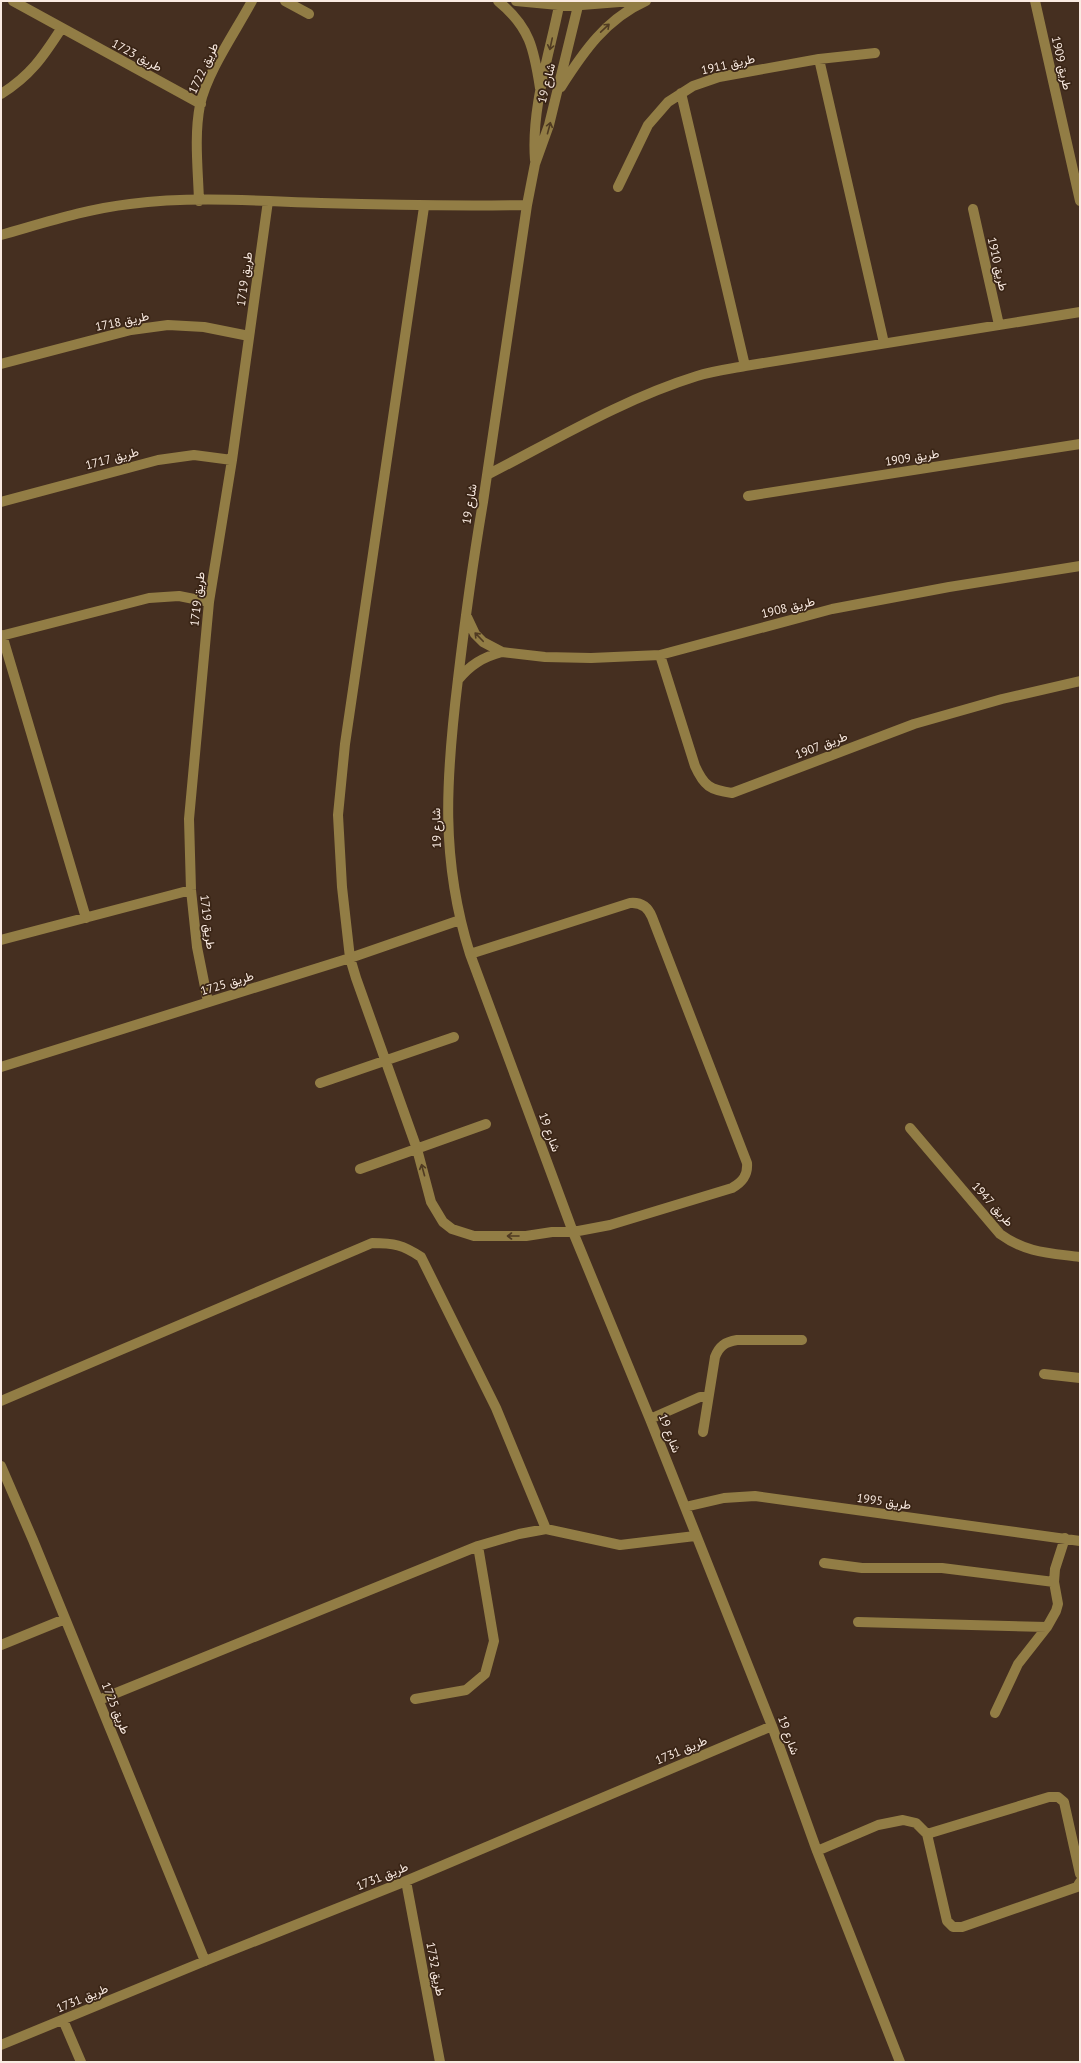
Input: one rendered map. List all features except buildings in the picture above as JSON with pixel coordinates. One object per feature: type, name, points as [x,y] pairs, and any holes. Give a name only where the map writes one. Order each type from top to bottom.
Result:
[{"type":"street","name":"طريق 1723","points":[[13,1],[201,104]]},
{"type":"street","name":"طريق 1722","points":[[199,201],[197,137],[201,104],[214,70],[252,1]]},
{"type":"street","points":[[285,1],[309,14]]},
{"type":"street","points":[[498,1],[516,19],[530,40],[534,52],[541,94]]},
{"type":"street","points":[[516,1],[569,5],[632,1]]},
{"type":"street","points":[[557,94],[585,50],[600,32],[618,17],[646,1]]},
{"type":"street","name":"طريق 1909","points":[[1035,1],[1080,201]]},
{"type":"street","name":"شارع 19","points":[[569,5],[541,94],[535,132],[535,164],[527,205],[465,614],[451,736],[448,840],[451,874],[460,920],[470,954],[574,1232],[772,1726],[817,1851],[900,2062]]},
{"type":"street","name":"شارع 19","points":[[535,164],[547,135],[557,94],[569,5]]},
{"type":"street","points":[[1,94],[25,78],[35,67],[61,28]]},
{"type":"street","name":"طريق 1911","points":[[618,187],[648,124],[663,107],[681,93],[705,81],[718,78],[819,59],[874,53]]},
{"type":"street","points":[[819,59],[884,343]]},
{"type":"street","points":[[681,93],[745,366]]},
{"type":"street","points":[[1,235],[93,210],[130,204],[199,201],[268,201],[424,207],[527,205]]},
{"type":"street","name":"طريق 1719","points":[[208,1002],[197,947],[191,890],[189,819],[209,602],[232,460],[268,201]]},
{"type":"street","points":[[424,207],[346,736],[338,815],[342,887],[350,958],[417,1149],[433,1207],[443,1222],[452,1229],[474,1236],[526,1236],[552,1232],[574,1232],[610,1225],[732,1188],[742,1181],[747,1169],[747,1163],[652,917],[646,907],[636,903],[630,903],[470,954]]},
{"type":"street","name":"طريق 1910","points":[[973,209],[999,325]]},
{"type":"street","points":[[487,475],[617,409],[662,388],[698,376],[745,366],[1080,312]]},
{"type":"street","name":"طريق 1718","points":[[1,364],[131,330],[168,326],[204,327],[250,336]]},
{"type":"street","name":"طريق 1909","points":[[748,496],[1080,444]]},
{"type":"street","name":"طريق 1717","points":[[1,502],[158,460],[194,455],[232,460]]},
{"type":"street","name":"طريق 1908","points":[[465,614],[475,634],[483,642],[502,652],[545,657],[591,658],[660,655],[785,620],[839,608],[949,587],[1080,566]]},
{"type":"street","points":[[86,918],[2,635],[149,598],[179,596],[209,602]]},
{"type":"street","name":"طريق 1908","points":[[458,680],[477,662],[502,652]]},
{"type":"street","name":"طريق 1907","points":[[660,655],[695,766],[702,781],[715,791],[732,793],[914,724],[1002,699],[1080,681]]},
{"type":"street","points":[[1,940],[191,890]]},
{"type":"street","name":"طريق 1725","points":[[1,1067],[350,958],[460,920]]},
{"type":"street","points":[[320,1083],[454,1037]]},
{"type":"street","points":[[360,1169],[486,1124]]},
{"type":"street","name":"طريق 1947","points":[[910,1128],[1000,1234],[1014,1244],[1028,1250],[1080,1257]]},
{"type":"street","points":[[1,1401],[372,1243],[394,1243],[410,1249],[421,1257],[496,1408],[546,1529]]},
{"type":"street","points":[[703,1432],[715,1357],[724,1344],[737,1340],[802,1340]]},
{"type":"street","points":[[1044,1374],[1080,1378]]},
{"type":"street","points":[[650,1419],[700,1397],[708,1397]]},
{"type":"street","name":"طريق 1725","points":[[1,1466],[99,1700],[205,1961]]},
{"type":"street","name":"طريق 1995","points":[[685,1507],[724,1498],[755,1496],[1080,1541]]},
{"type":"street","points":[[99,1700],[478,1546],[518,1534],[546,1529],[620,1545],[695,1536]]},
{"type":"street","points":[[995,1713],[1018,1664],[1047,1627],[1056,1611],[1058,1604],[1054,1582],[1055,1569],[1065,1538]]},
{"type":"street","points":[[415,1699],[466,1690],[485,1674],[494,1641],[478,1546]]},
{"type":"street","points":[[824,1563],[862,1568],[942,1568],[1054,1582]]},
{"type":"street","points":[[1,1645],[65,1619]]},
{"type":"street","points":[[858,1622],[1047,1627]]},
{"type":"street","name":"طريق 1731","points":[[1,2045],[205,1961],[406,1881],[772,1726]]},
{"type":"street","points":[[927,1834],[1049,1797],[1058,1797],[1064,1802],[1080,1874]]},
{"type":"street","points":[[817,1851],[878,1825],[903,1820],[916,1823],[927,1834],[947,1921],[953,1927],[962,1927],[1076,1887],[1080,1882]]},
{"type":"street","name":"طريق 1732","points":[[406,1881],[440,2062]]},
{"type":"street","points":[[63,2020],[81,2062]]}]
